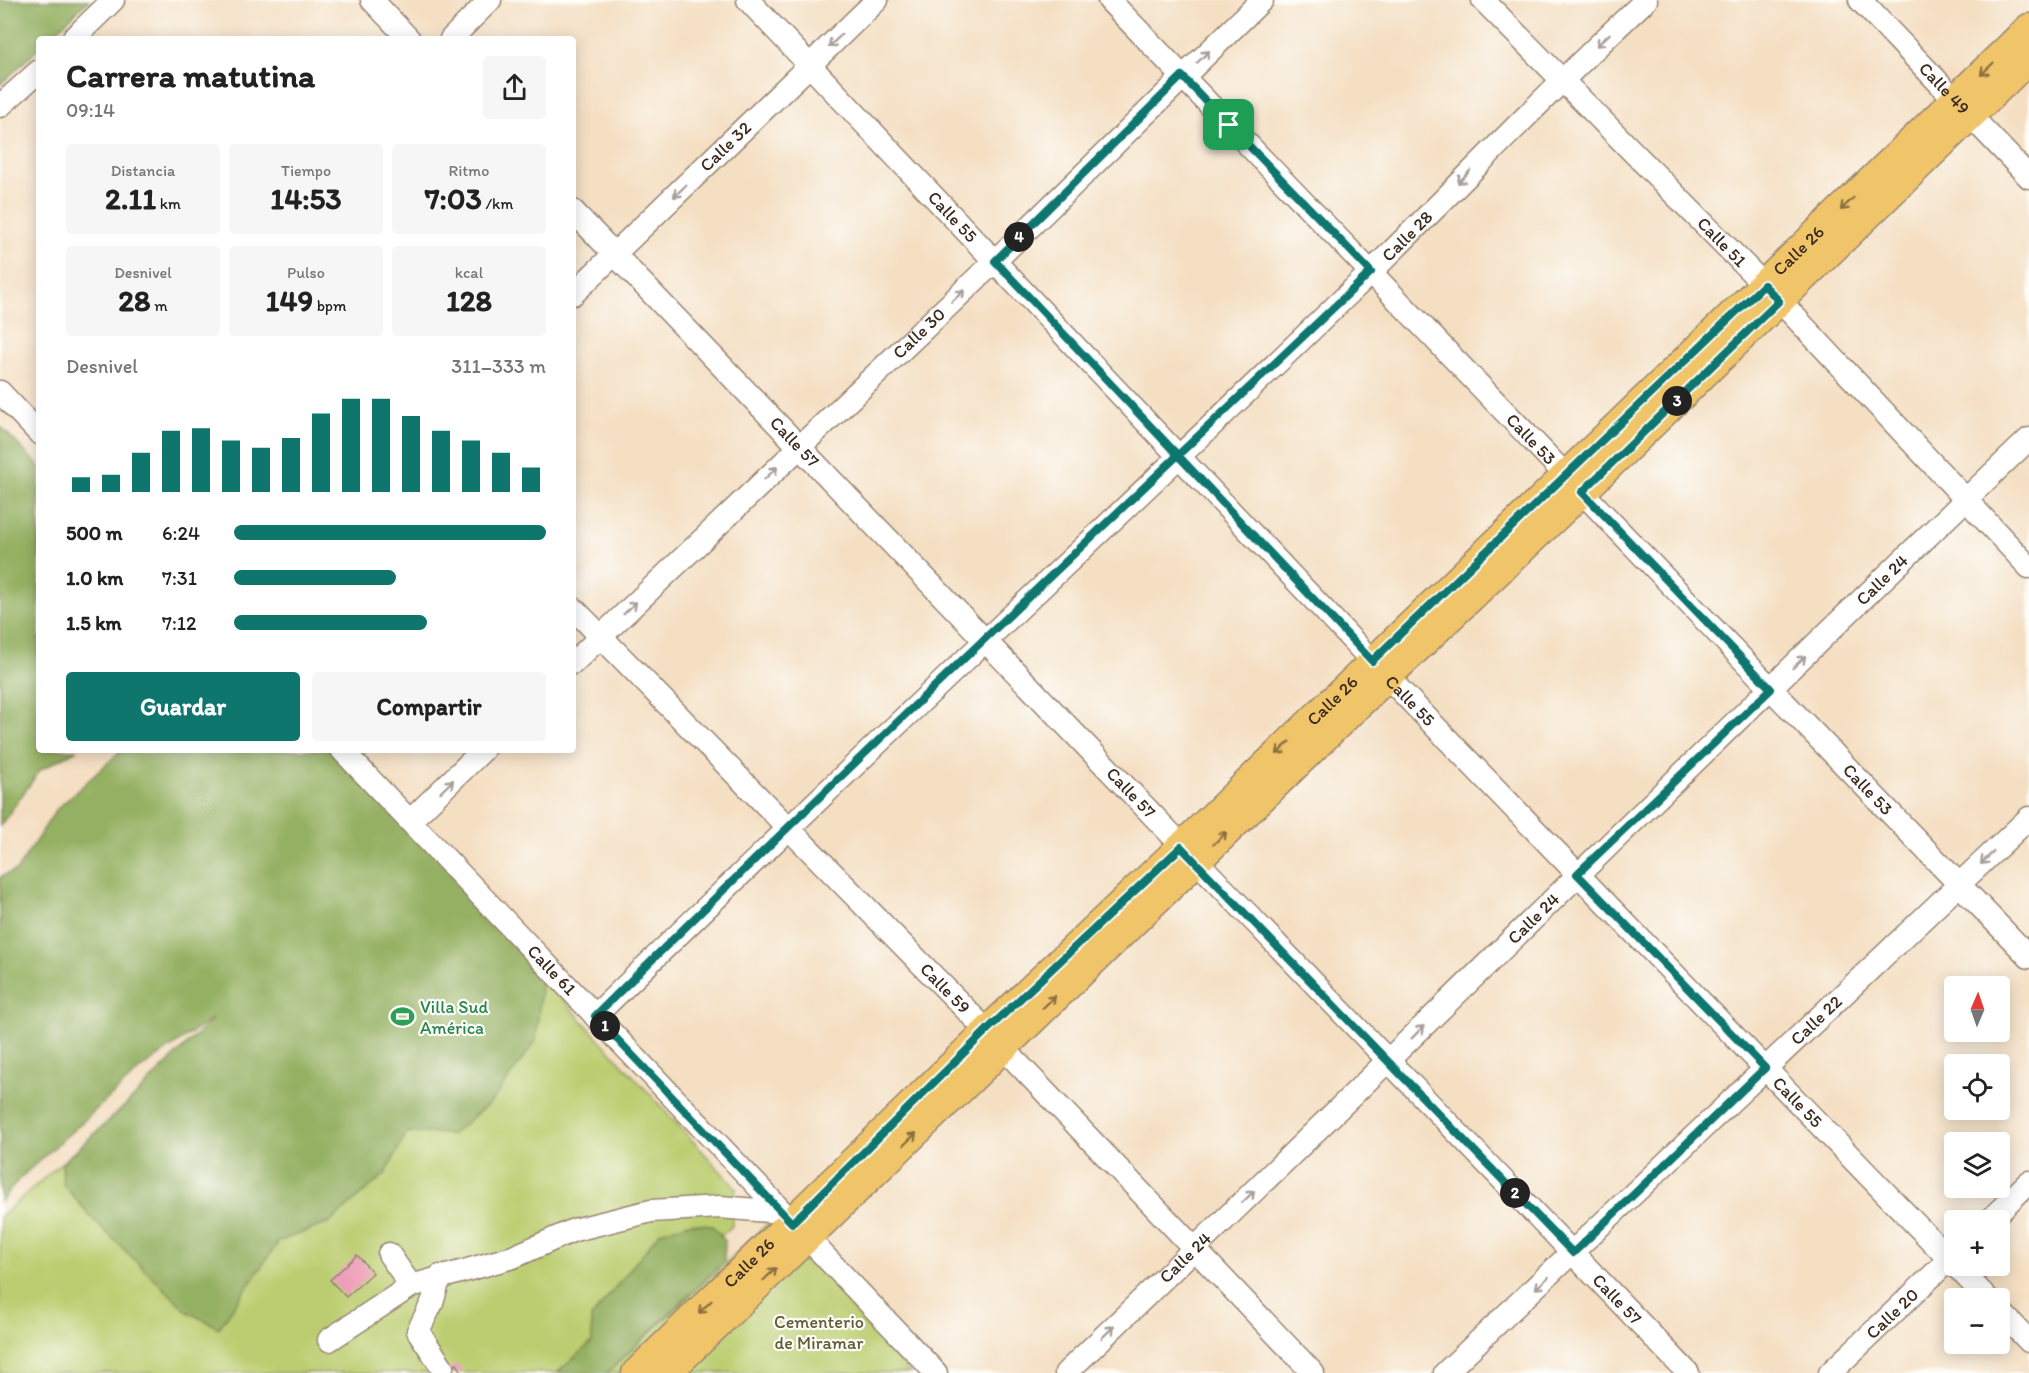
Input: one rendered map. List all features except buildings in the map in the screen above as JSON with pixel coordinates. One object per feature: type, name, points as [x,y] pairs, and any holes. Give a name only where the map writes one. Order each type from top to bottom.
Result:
[{"type":"main road","name":"Calle 26","points":[[636,1373],[995,1039],[1772,293],[1962,107],[2029,28]]},
{"type":"main road","name":"Calle 26","points":[[1962,107],[2029,58]]},
{"type":"main road","name":"Calle 26","points":[[667,1373],[794,1224]]},
{"type":"street","points":[[75,36],[113,0]]},
{"type":"street","points":[[372,0],[406,36]]},
{"type":"street","points":[[454,36],[490,0]]},
{"type":"street","name":"Calle 55","points":[[748,0],[1380,669],[1944,1251]]},
{"type":"street","name":"Calle 32","points":[[576,291],[877,0]]},
{"type":"street","name":"Calle 53","points":[[1109,0],[2029,957]]},
{"type":"street","name":"Calle 30","points":[[576,660],[798,446],[995,261],[1262,0]]},
{"type":"street","name":"Calle 51","points":[[1483,0],[1772,293],[2029,567]]},
{"type":"street","name":"Calle 28","points":[[595,1016],[787,827],[1371,272],[1560,80],[1646,0]]},
{"type":"street","name":"Calle 49","points":[[1860,0],[2029,177]]},
{"type":"street","points":[[0,106],[36,74]]},
{"type":"street","name":"Calle 57","points":[[576,214],[1688,1373]]},
{"type":"street","points":[[0,392],[36,430]]},
{"type":"street","name":"Calle 24","points":[[1066,1373],[1389,1061],[1577,874],[2029,439]]},
{"type":"street","name":"Calle 59","points":[[576,611],[995,1039],[1312,1373]]},
{"type":"street","name":"Calle 61","points":[[345,753],[936,1373]]},
{"type":"street","points":[[410,821],[480,753]]},
{"type":"street","name":"Calle 22","points":[[1445,1373],[2029,818]]},
{"type":"street","points":[[2000,1210],[2029,1182]]},
{"type":"street","points":[[329,1340],[411,1286],[513,1257],[574,1230],[651,1211],[719,1207],[794,1224]]},
{"type":"street","points":[[389,1254],[411,1286]]},
{"type":"street","name":"Calle 20","points":[[1830,1373],[1944,1270]]},
{"type":"street","points":[[440,1276],[432,1304],[418,1331],[442,1367]]},
{"type":"street","name":"Calle 55","points":[[1967,1276],[1978,1288]]},
{"type":"street","points":[[2010,1321],[2029,1341]]},
{"type":"green space","points":[[0,0],[89,0],[51,36],[36,36],[36,51],[0,85]]},
{"type":"green space","points":[[0,426],[36,463],[36,753],[71,753],[40,770],[0,826]]},
{"type":"green space","points":[[119,753],[339,753],[543,966],[536,1041],[491,1102],[452,1134],[407,1132],[386,1173],[329,1223],[279,1241],[219,1328],[188,1312],[91,1217],[63,1184],[62,1164],[132,1099],[213,1018],[143,1067],[19,1179],[0,1202],[0,877],[17,870],[56,810]]},
{"type":"green space","name":"Villa Sud América","points":[[421,845],[736,1188],[732,1226],[565,1373],[0,1373],[0,1217]]},
{"type":"green space","points":[[777,1215],[780,1216],[624,1373],[607,1373]]},
{"type":"green space","points":[[689,1223],[712,1225],[725,1241],[724,1261],[607,1373],[557,1373],[592,1342],[591,1318],[660,1232]]},
{"type":"green space","name":"Cementerio de Miramar","points":[[809,1255],[854,1303],[851,1308],[911,1373],[679,1373],[796,1260]]},
{"type":"place","name":"Villa Sud América","points":[[402,1017]]},
{"type":"route","points":[[1229,125],[1182,76],[995,261],[1178,456],[1372,661],[1764,285],[1779,301],[1582,492],[1771,689],[1577,874],[1765,1068],[1573,1253],[1181,847],[987,1030],[792,1223],[595,1016],[787,827],[984,641],[1049,579],[1178,456],[1307,333],[1371,272],[1229,125]]}]
